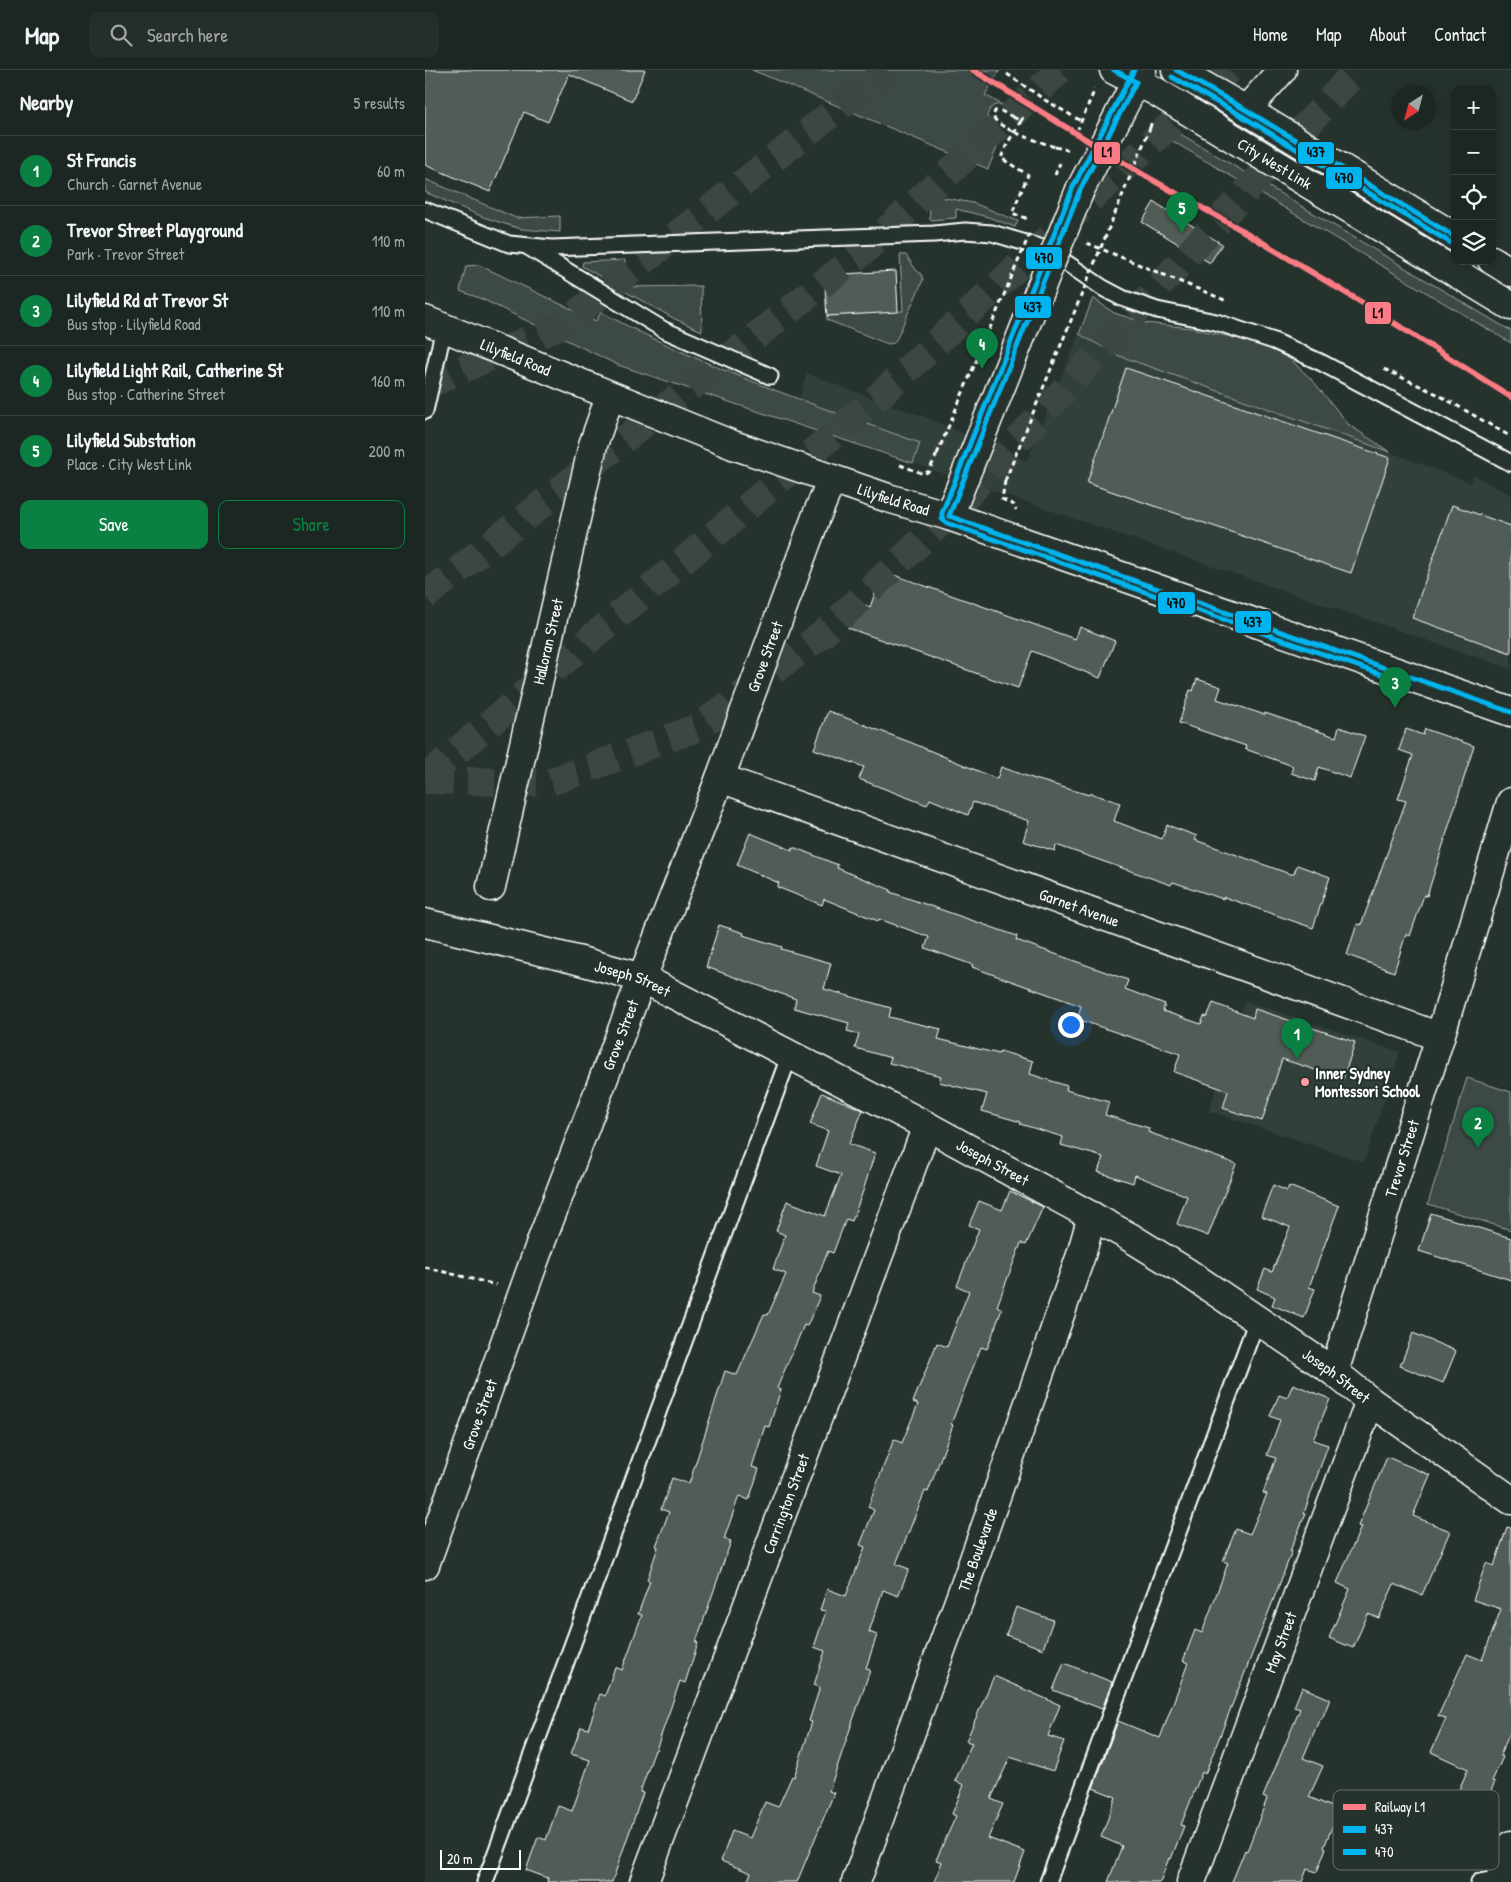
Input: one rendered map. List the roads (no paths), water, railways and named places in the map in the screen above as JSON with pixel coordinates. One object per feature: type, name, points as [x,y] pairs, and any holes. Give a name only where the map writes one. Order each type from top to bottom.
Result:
[{"type":"main road","name":"City West Link","points":[[1176,70],[1247,110],[1451,235]]},
{"type":"main road","points":[[1247,110],[1282,70]]},
{"type":"main road","name":"City West Link","points":[[1131,74],[1176,104],[1511,306]]},
{"type":"main road","points":[[949,516],[1080,190],[1121,113],[1131,74]]},
{"type":"main road","points":[[1496,263],[1511,272]]},
{"type":"main road","name":"Lilyfield Road","points":[[434,324],[733,446],[949,516],[1511,712]]},
{"type":"main road","name":"Halloran Street","points":[[491,887],[593,444],[610,396]]},
{"type":"main road","name":"Grove Street","points":[[425,1565],[523,1292],[720,778],[816,517],[832,479]]},
{"type":"main road","name":"Garnet Avenue","points":[[720,778],[1440,1037]]},
{"type":"main road","name":"Trevor Street","points":[[1334,1372],[1440,1037],[1511,802]]},
{"type":"main road","name":"Joseph Street","points":[[425,923],[642,978],[927,1126],[1093,1216],[1188,1273],[1334,1372],[1370,1401],[1511,1500]]},
{"type":"main road","name":"Carrington Street","points":[[644,1882],[927,1126]]},
{"type":"main road","name":"The Boulevarde","points":[[856,1882],[967,1579],[1093,1216]]},
{"type":"main road","name":"May Street","points":[[1191,1882],[1370,1401]]},
{"type":"main road","points":[[1499,1869],[1511,1846]]},
{"type":"lane","points":[[425,210],[509,244],[552,248],[934,234],[965,231],[992,233],[1046,249],[1103,288],[1122,298],[1157,310],[1216,322],[1274,341],[1322,363],[1511,462]]},
{"type":"lane","points":[[525,245],[664,330],[770,376]]},
{"type":"lane","points":[[425,411],[434,324]]},
{"type":"lane","points":[[485,1882],[790,1054]]},
{"type":"lane","points":[[1048,1882],[1257,1320]]},
{"type":"tunnel","points":[[425,386],[563,324],[887,70]]},
{"type":"tunnel","points":[[425,596],[863,252],[1060,70]]},
{"type":"tunnel","points":[[425,778],[878,397],[1229,70]]},
{"type":"tunnel","points":[[425,780],[548,783],[699,727],[824,633],[955,509],[1357,70]]},
{"type":"rail line","name":"L1","points":[[973,70],[1142,174],[1245,232],[1361,302],[1511,397]]},
{"type":"place","name":"Lilyfield Substation","points":[[1182,233]]},
{"type":"place","name":"Lilyfield Light Rail, Catherine St","points":[[982,369]]},
{"type":"place","name":"Lilyfield Rd at Trevor St","points":[[1395,708]]},
{"type":"place","name":"St Francis","points":[[1297,1059]]},
{"type":"place","name":"Inner Sydney Montessori School","points":[[1305,1082]]},
{"type":"place","name":"Trevor Street Playground","points":[[1478,1148]]}]
